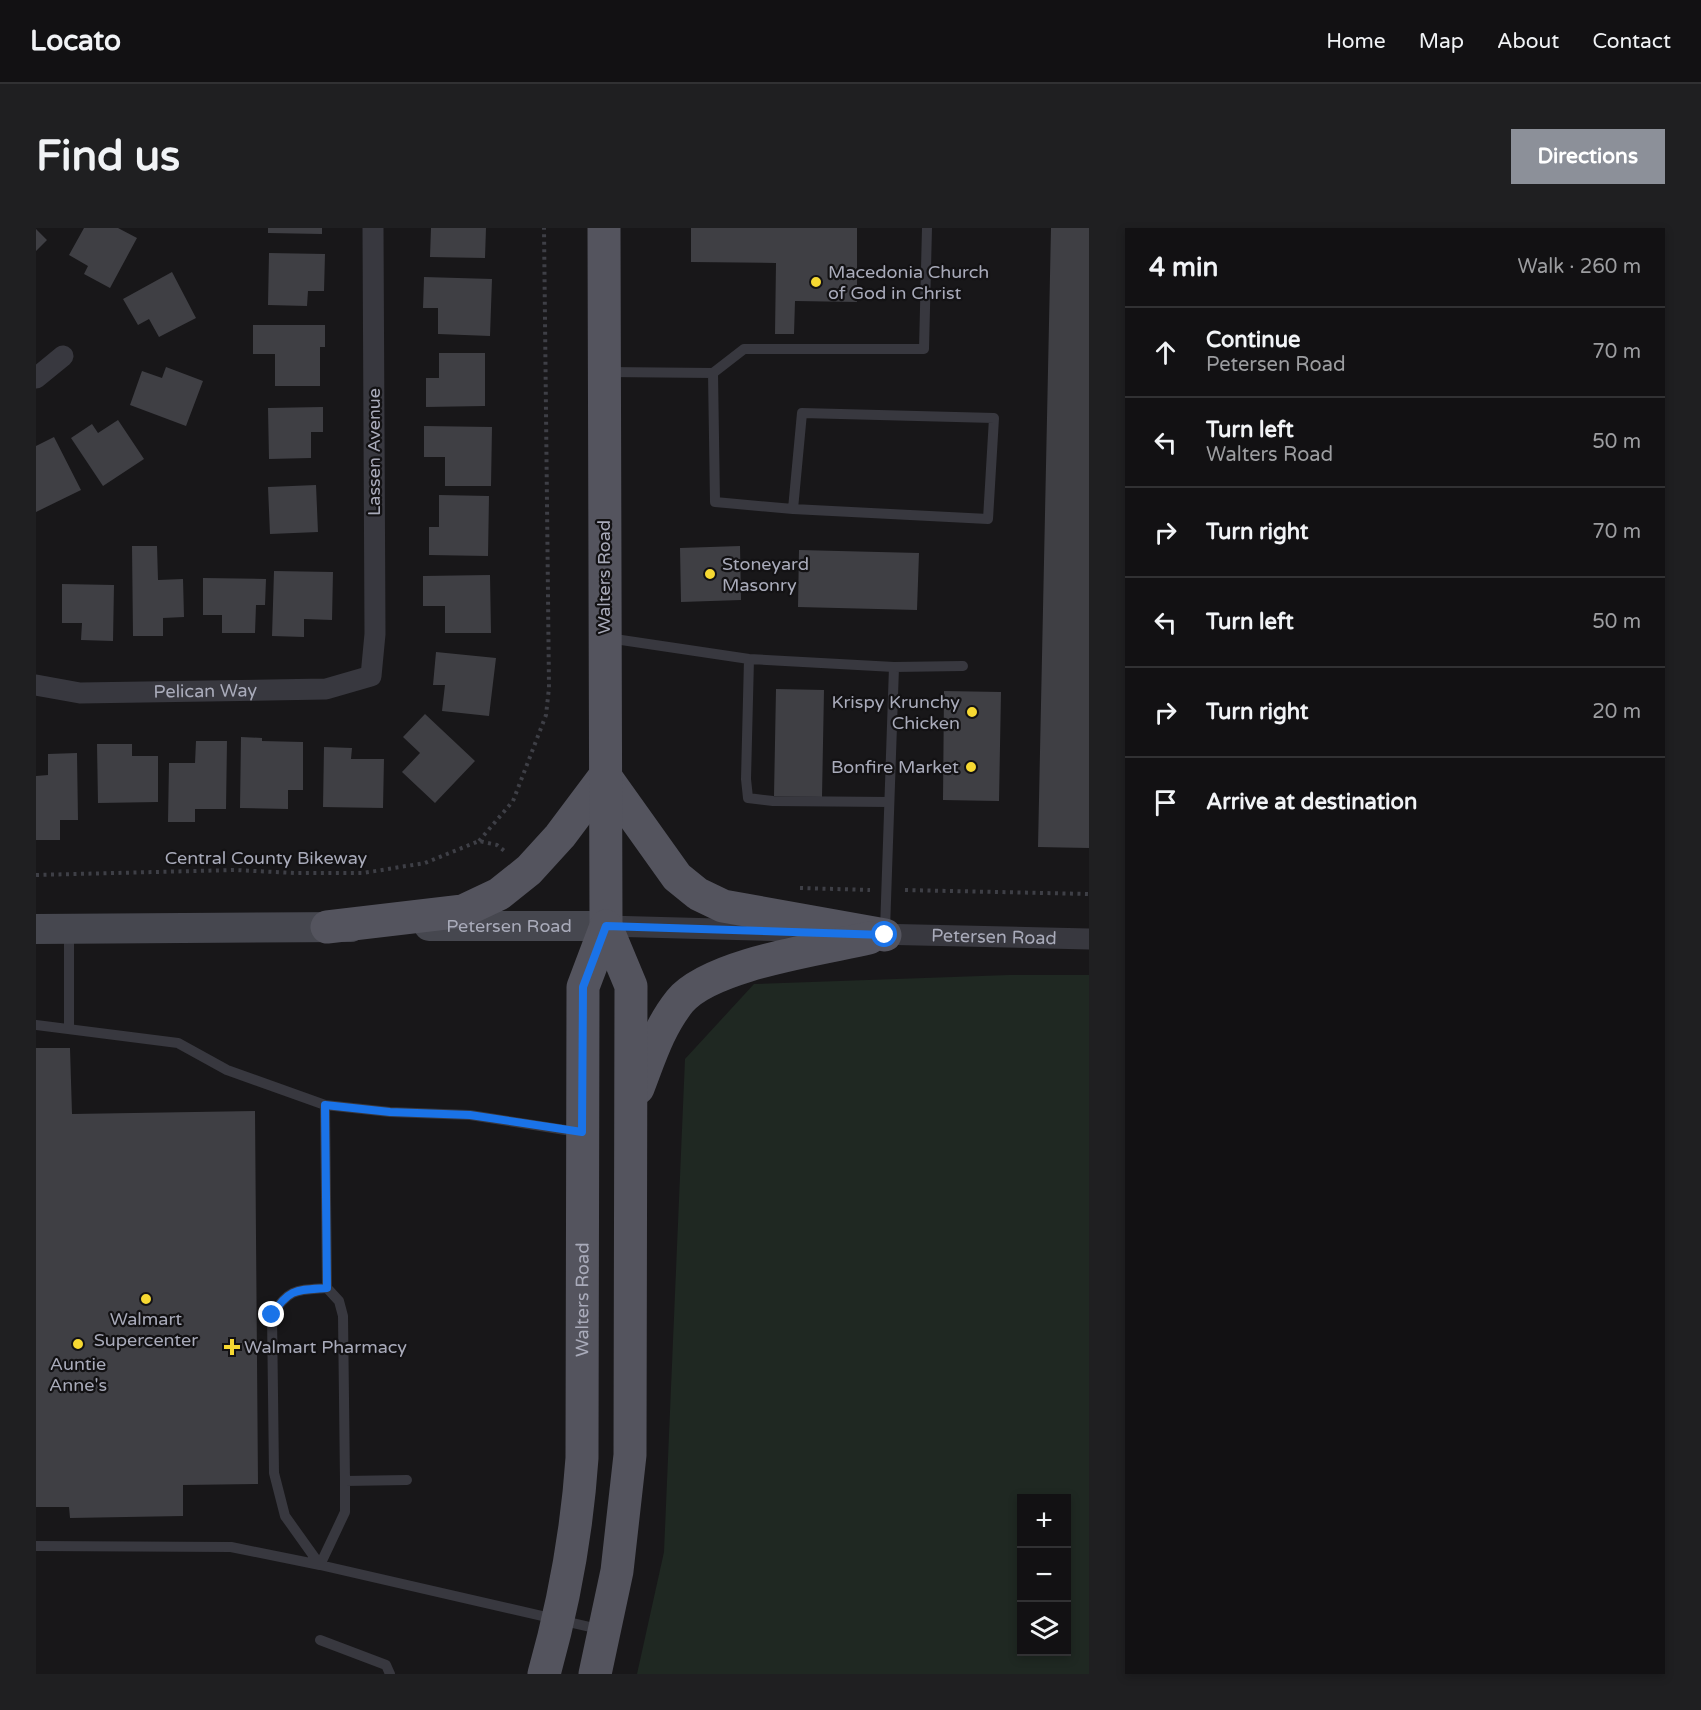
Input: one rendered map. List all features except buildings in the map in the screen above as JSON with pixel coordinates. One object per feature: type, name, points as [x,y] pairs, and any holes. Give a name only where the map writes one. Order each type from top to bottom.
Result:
[{"type":"main road","name":"Walters Road","points":[[544,1674],[559,1620],[578,1512],[582,1458],[583,987],[606,926],[604,228]]},
{"type":"main road","points":[[327,927],[463,911],[499,894],[530,870],[560,836],[605,776],[677,876],[698,894],[723,906],[885,935]]},
{"type":"main road","name":"Walters Road","points":[[595,1674],[606,1630],[625,1518],[630,1455],[631,986],[606,926]]},
{"type":"main road","points":[[630,1109],[664,1023],[682,999],[722,972],[885,935]]},
{"type":"street","name":"Lassen Avenue","points":[[371,676],[375,634],[373,228]]},
{"type":"street","points":[[36,378],[63,356]]},
{"type":"street","name":"Pelican Way","points":[[36,685],[80,693],[326,689],[371,676]]},
{"type":"street","name":"Petersen Road","points":[[36,929],[606,926],[1089,939]]},
{"type":"lane","points":[[604,372],[713,373],[744,349],[924,349],[927,228]]},
{"type":"lane","points":[[713,373],[716,502],[793,509],[988,519],[994,418],[802,413],[793,509]]},
{"type":"lane","points":[[604,638],[749,659],[894,667],[963,666]]},
{"type":"lane","points":[[749,659],[746,779],[748,798],[773,801],[889,802]]},
{"type":"lane","points":[[885,935],[894,667]]},
{"type":"lane","points":[[69,929],[69,1028]]},
{"type":"lane","points":[[36,1025],[178,1043],[227,1070],[325,1105],[390,1112],[470,1115],[582,1132]]},
{"type":"lane","points":[[320,1564],[345,1512],[343,1316],[339,1301],[327,1288],[325,1105]]},
{"type":"lane","points":[[320,1564],[285,1516],[274,1473],[272,1315],[284,1296],[299,1290],[327,1288]]},
{"type":"lane","points":[[345,1481],[407,1480]]},
{"type":"lane","points":[[36,1546],[231,1547],[320,1564],[606,1630]]},
{"type":"lane","points":[[320,1640],[386,1665],[390,1674]]},
{"type":"path","points":[[513,856],[497,845],[478,841],[513,801],[546,715],[549,697],[544,228]]},
{"type":"path","name":"Central County Bikeway","points":[[36,875],[234,870],[363,873],[425,863],[478,841]]},
{"type":"shaded area","points":[[1009,975],[1089,975],[1089,1674],[637,1674],[664,1552],[685,1059],[754,984]]},
{"type":"place","name":"Macedonia Church of God in Christ","points":[[816,282]]},
{"type":"place","name":"Stoneyard Masonry","points":[[710,574]]},
{"type":"place","name":"Krispy Krunchy Chicken","points":[[972,712]]},
{"type":"place","name":"Bonfire Market","points":[[971,767]]},
{"type":"place","name":"Walmart Supercenter","points":[[146,1299]]},
{"type":"place","name":"Auntie Anne's","points":[[78,1344]]},
{"type":"place","name":"Walmart Pharmacy","points":[[232,1347]]},
{"type":"route","points":[[272,1315],[284,1296],[299,1290],[327,1288],[325,1105],[390,1112],[470,1115],[582,1132],[583,987],[606,926],[667,926],[885,935]]}]
